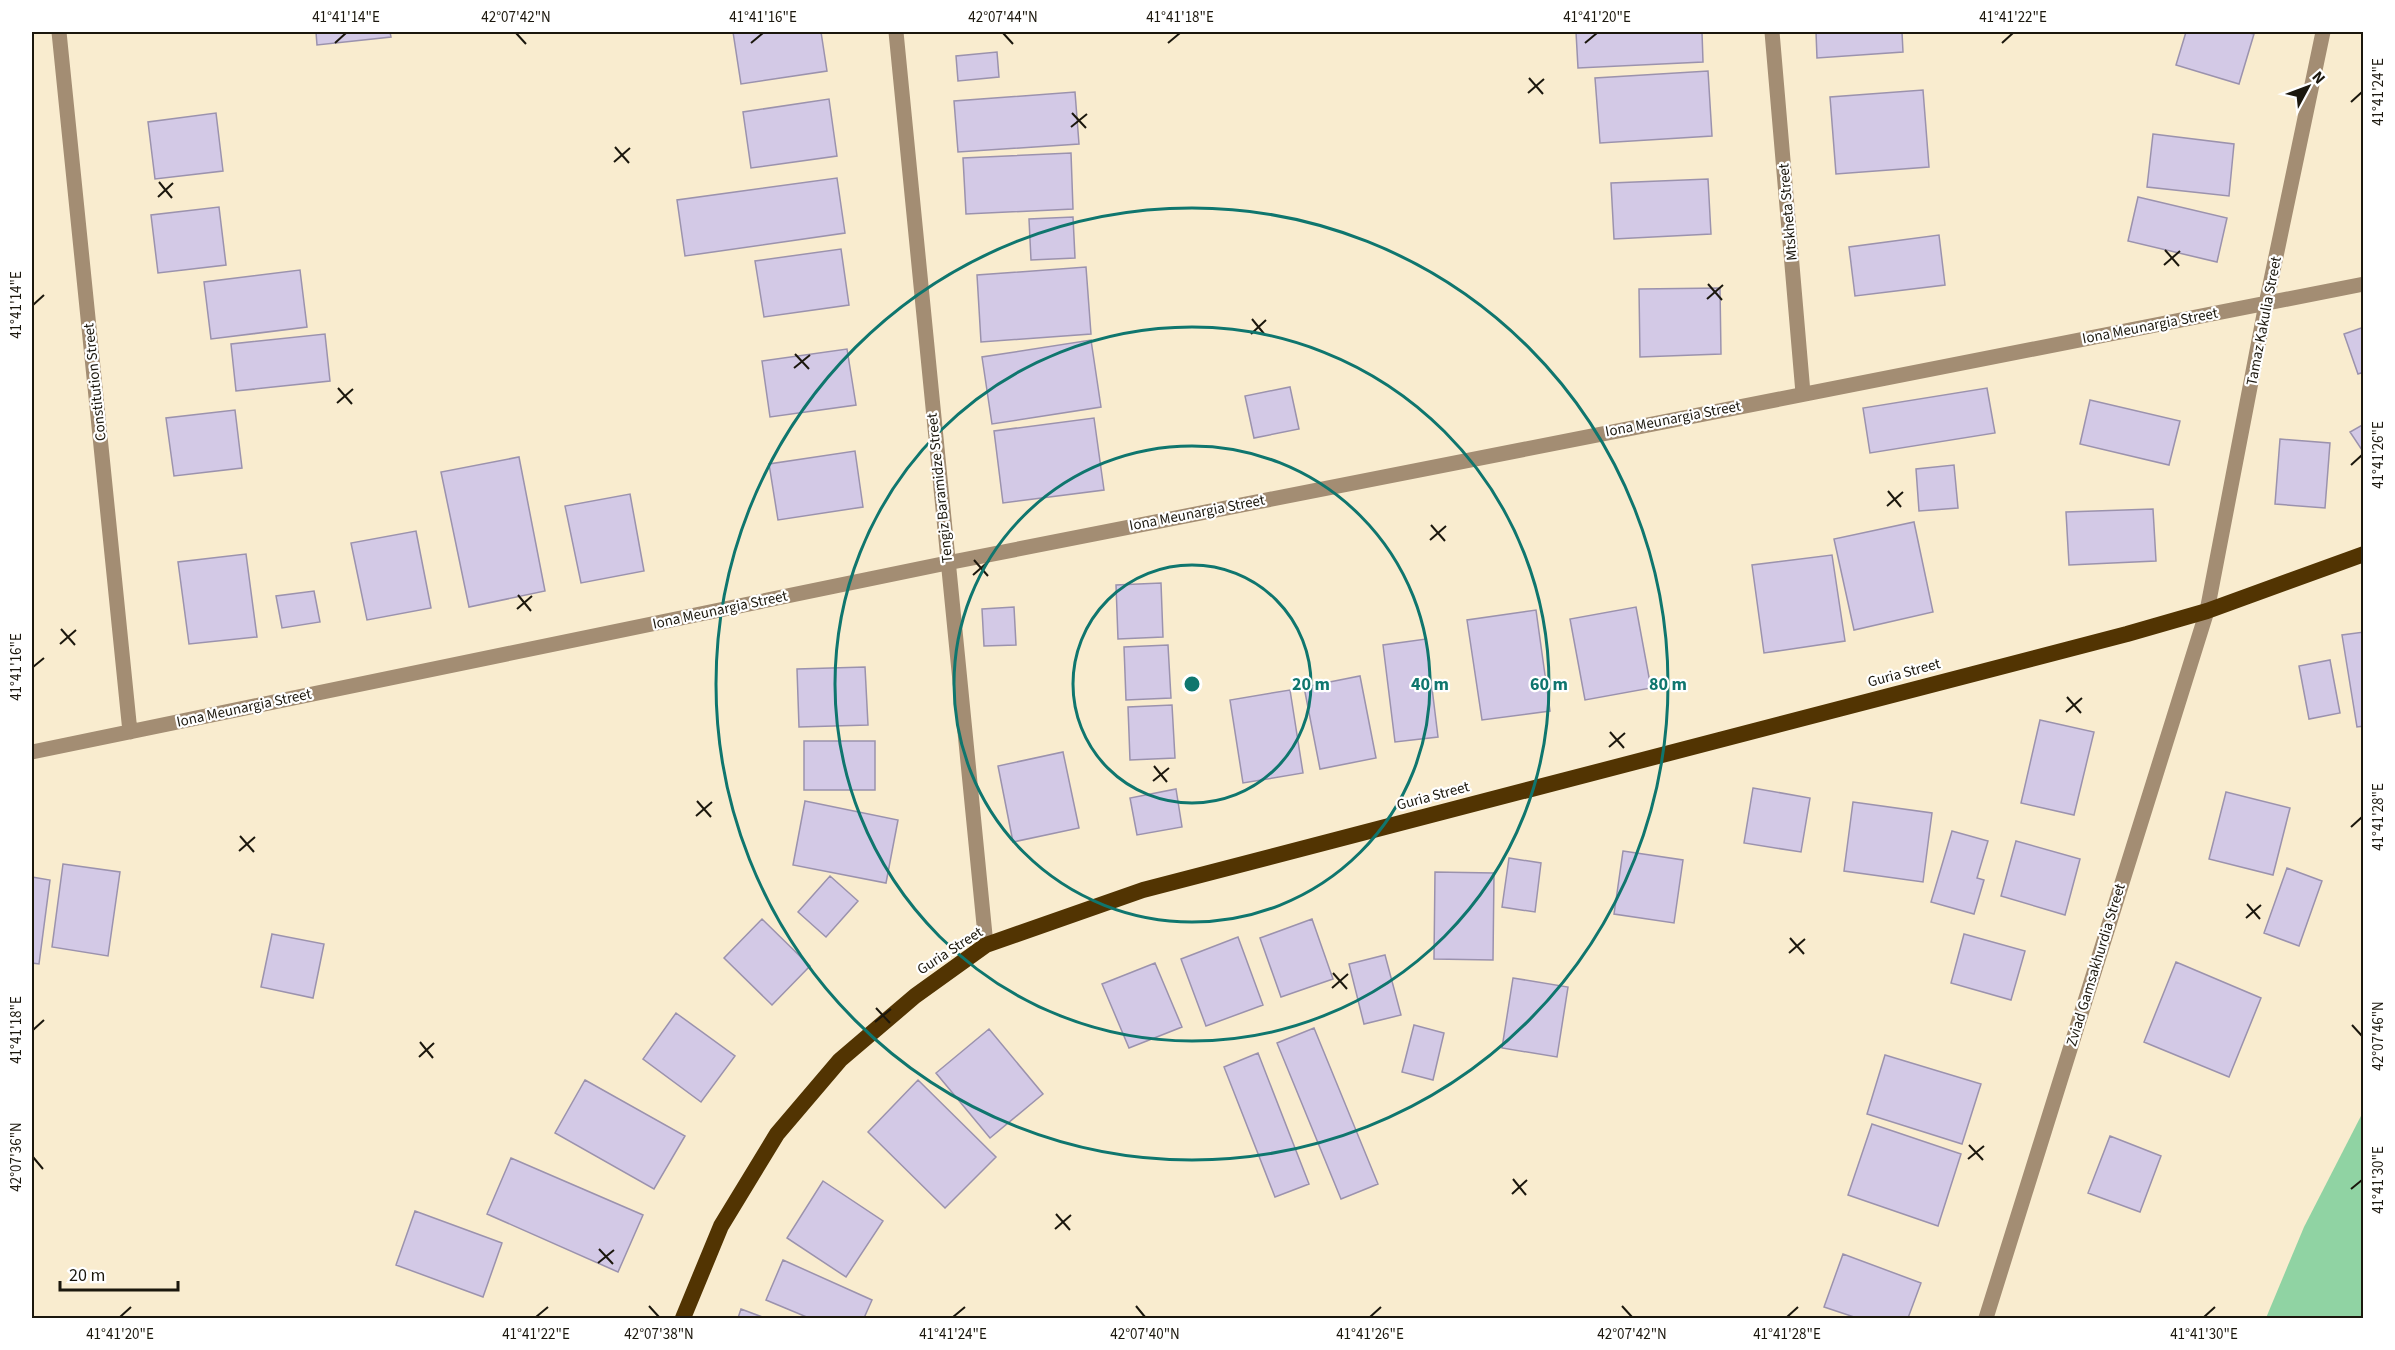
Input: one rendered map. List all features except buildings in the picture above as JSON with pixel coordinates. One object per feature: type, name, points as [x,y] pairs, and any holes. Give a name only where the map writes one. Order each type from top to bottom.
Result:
[{"type":"highway","name":"Guria Street","points":[[683,1318],[721,1226],[777,1134],[840,1060],[915,996],[986,945],[1143,890],[2127,634],[2207,611],[2364,554]]},
{"type":"street","name":"Constitution Street","points":[[59,32],[130,732]]},
{"type":"street","name":"Tengiz Baramidze Street","points":[[896,32],[986,945]]},
{"type":"street","name":"Mtskheta Street","points":[[1773,32],[1803,393]]},
{"type":"street","name":"Tamaz Kakulia Street","points":[[2207,611],[2266,304],[2323,32]]},
{"type":"street","name":"Iona Meunargia Street","points":[[32,752],[947,563],[2364,284]]},
{"type":"street","name":"Zviad Gamsakhurdia Street","points":[[1986,1318],[2207,611]]},
{"type":"green space","points":[[2363,1112],[2363,1318],[2266,1318],[2304,1227]]}]
